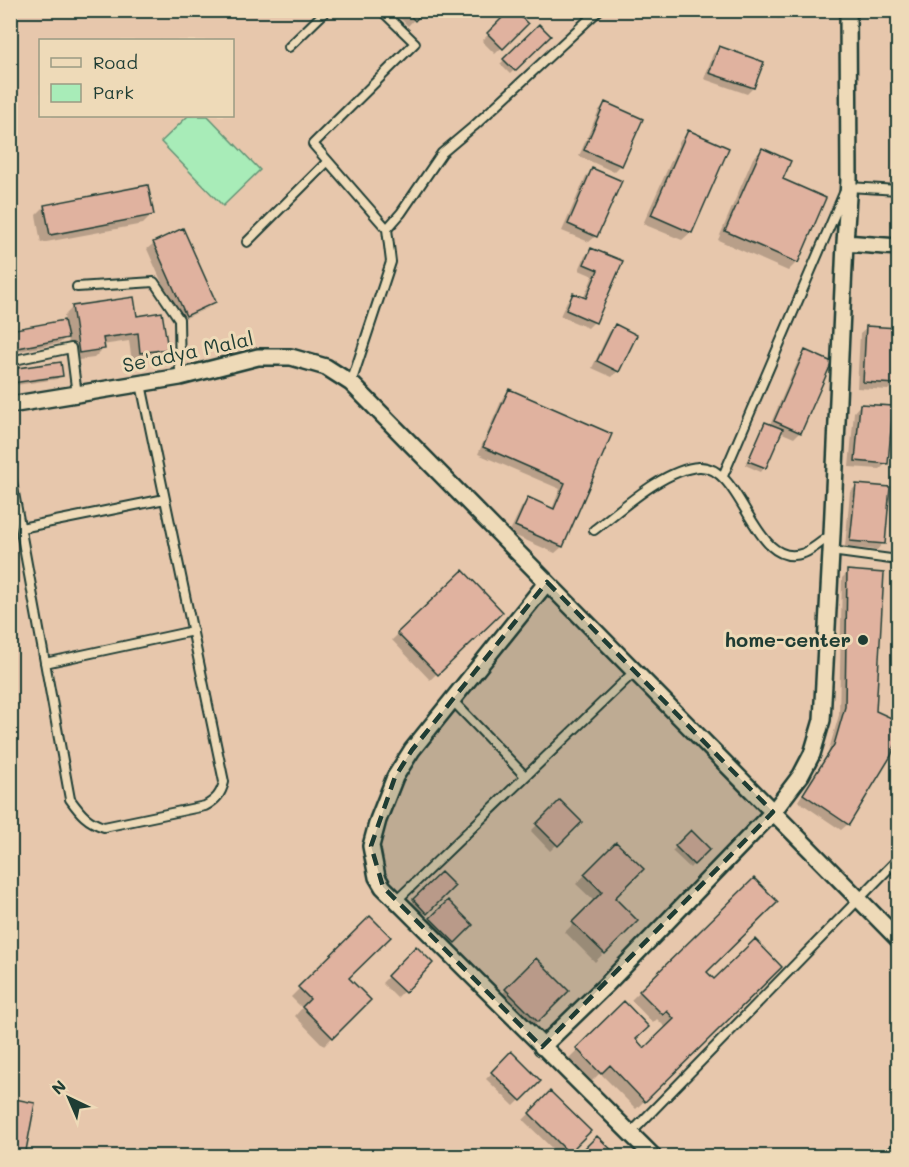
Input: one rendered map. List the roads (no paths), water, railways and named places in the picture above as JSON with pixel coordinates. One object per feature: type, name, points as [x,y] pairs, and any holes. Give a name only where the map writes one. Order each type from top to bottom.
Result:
[{"type":"street","points":[[542,1047],[607,984],[773,812],[801,775],[812,754],[822,720],[849,184],[848,10]]},
{"type":"street","points":[[845,243],[898,247]]},
{"type":"street","name":"Se'adya Malal","points":[[10,405],[180,377],[258,357],[291,357],[326,367],[351,383],[898,939]]},
{"type":"street","points":[[547,582],[412,750],[394,777],[371,846],[377,877],[383,887],[652,1156]]},
{"type":"lane","points":[[289,47],[327,10]]},
{"type":"lane","points":[[351,383],[391,262],[387,229],[314,144],[415,43],[381,10]]},
{"type":"lane","points":[[387,229],[401,213],[442,153],[598,10]]},
{"type":"lane","points":[[247,242],[328,161]]},
{"type":"lane","points":[[723,476],[849,184],[898,190]]},
{"type":"lane","points":[[77,287],[154,282],[178,319],[180,377]]},
{"type":"lane","points":[[10,361],[71,348],[77,395]]},
{"type":"lane","points":[[10,471],[70,799],[81,814],[93,824],[104,827],[205,806],[214,801],[221,793],[224,782],[141,384]]},
{"type":"lane","points":[[594,530],[669,475],[701,467],[723,476],[770,546],[786,555],[804,553],[832,534]]},
{"type":"lane","points":[[21,528],[165,499]]},
{"type":"lane","points":[[831,551],[898,560]]},
{"type":"lane","points":[[45,663],[193,632]]},
{"type":"lane","points":[[396,901],[635,671]]},
{"type":"lane","points":[[452,700],[525,776]]},
{"type":"lane","points":[[630,1134],[898,859]]},
{"type":"lane","points":[[888,1156],[898,1146]]},
{"type":"place","name":"home-center","points":[[863,640]]}]
